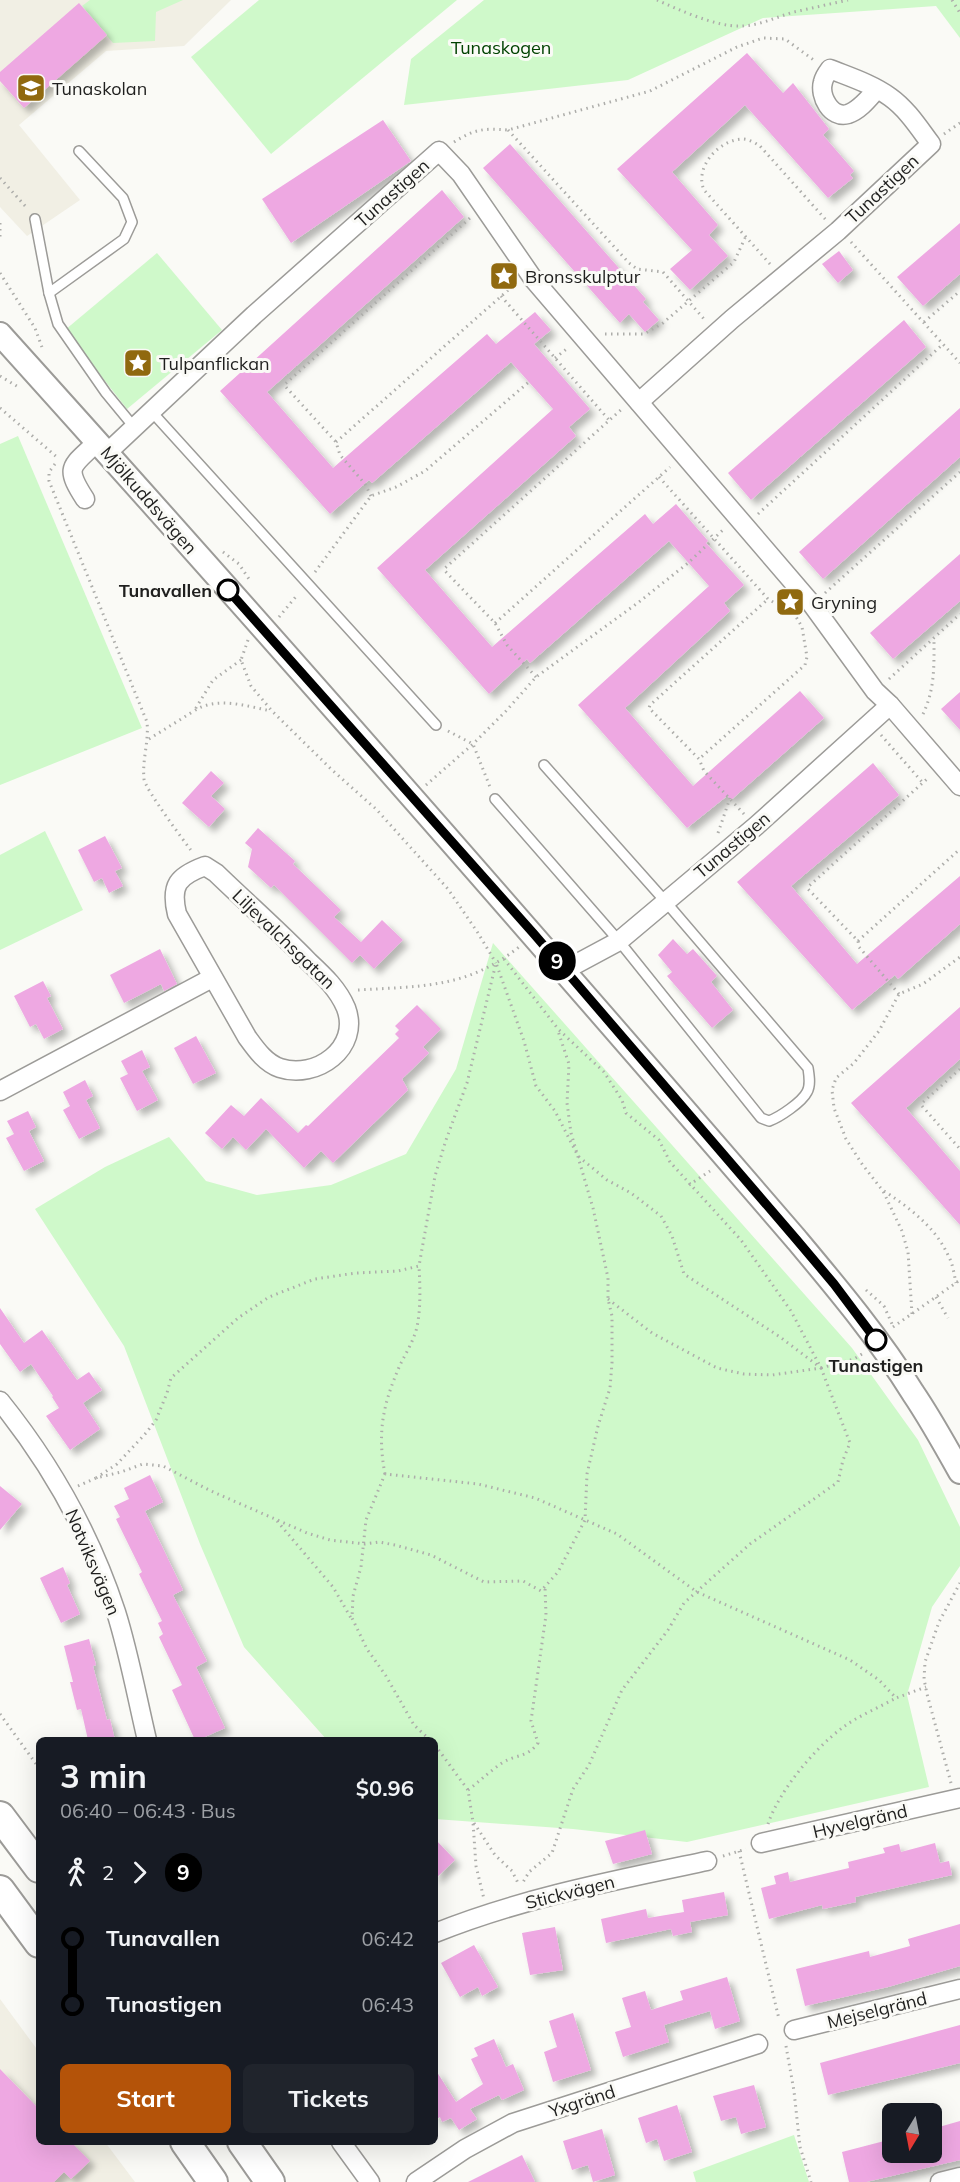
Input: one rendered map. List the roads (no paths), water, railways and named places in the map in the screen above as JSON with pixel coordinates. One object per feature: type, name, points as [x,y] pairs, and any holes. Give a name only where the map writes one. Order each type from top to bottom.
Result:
[{"type":"main road","points":[[0,1815],[36,1864]]},
{"type":"main road","points":[[0,1890],[36,1939]]},
{"type":"main road","points":[[187,2145],[213,2182]]},
{"type":"main road","points":[[244,2145],[270,2182]]},
{"type":"street","name":"Tunastigen","points":[[639,402],[833,226],[931,144],[892,98],[877,89],[830,69],[824,77],[822,89],[826,103],[835,113],[844,115],[858,110],[877,89]]},
{"type":"street","name":"Tunastigen","points":[[85,499],[73,481],[72,470],[80,458],[103,447],[134,427],[254,315],[439,151],[461,174],[534,280],[639,402],[736,521],[811,603],[875,691],[890,705],[960,786]]},
{"type":"street","name":"Mjölkuddsvägen","points":[[0,334],[103,447],[565,970],[834,1284],[913,1392],[960,1472]]},
{"type":"street","name":"Tunastigen","points":[[565,970],[619,941],[756,826],[890,705]]},
{"type":"street","name":"Liljevalchsgatan","points":[[205,866],[216,873],[294,946],[338,991],[349,1017],[344,1041],[337,1054],[324,1064],[311,1069],[279,1068],[270,1063],[255,1049],[212,978],[177,914],[173,892],[186,876],[205,866]]},
{"type":"street","points":[[0,1090],[212,978]]},
{"type":"street","name":"Notviksvägen","points":[[0,1401],[55,1479],[93,1553],[116,1612],[146,1737]]},
{"type":"street","name":"Hyvelgränd","points":[[761,1843],[957,1798]]},
{"type":"street","name":"Stickvägen","points":[[438,1932],[517,1905],[610,1881],[707,1861]]},
{"type":"street","name":"Mejselgränd","points":[[786,2032],[960,1989]]},
{"type":"street","name":"Yxgränd","points":[[416,2182],[465,2149],[513,2123],[758,2044]]},
{"type":"street","points":[[343,2145],[370,2182]]},
{"type":"street","points":[[940,2182],[960,2177]]},
{"type":"lane","points":[[49,293],[124,239],[132,222],[123,198],[79,151]]},
{"type":"lane","points":[[35,219],[49,293],[58,324],[106,393],[134,427]]},
{"type":"lane","points":[[151,411],[436,725]]},
{"type":"lane","points":[[495,799],[619,941],[761,1118],[769,1121],[779,1118],[807,1092],[810,1081],[808,1068],[665,901],[544,765]]},
{"type":"place","name":"Tunaskolan","points":[[31,88]]},
{"type":"place","name":"Bronsskulptur","points":[[504,276]]},
{"type":"place","name":"Tulpanflickan","points":[[138,363]]},
{"type":"place","name":"Tunavallen","points":[[228,590]]},
{"type":"place","name":"Gryning","points":[[790,602]]},
{"type":"place","name":"Tunastigen","points":[[876,1340]]},
{"type":"park label","name":"Tunaskogen","points":[[501,47]]}]
